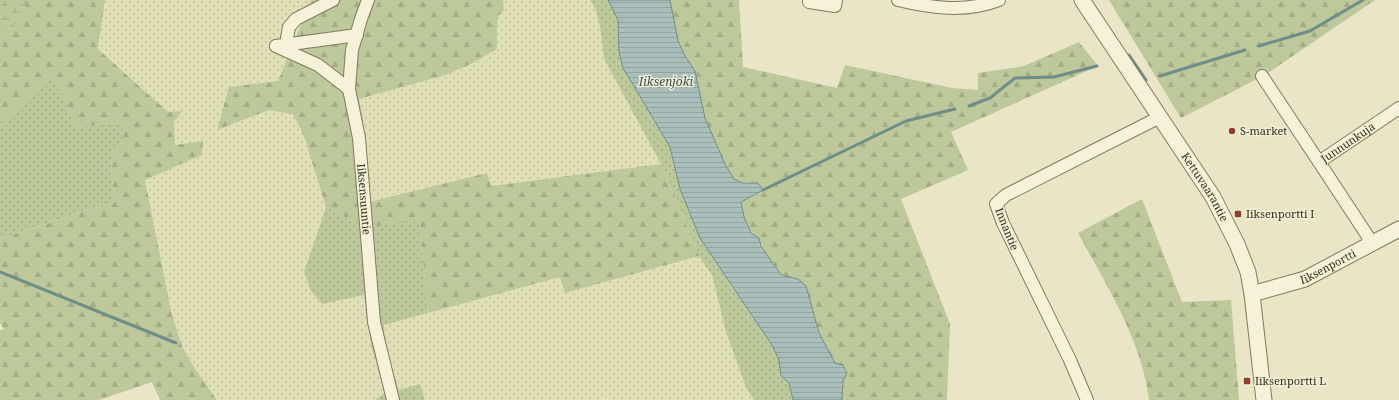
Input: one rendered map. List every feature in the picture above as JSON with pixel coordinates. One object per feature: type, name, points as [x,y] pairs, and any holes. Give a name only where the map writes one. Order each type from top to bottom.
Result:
[{"type":"street","points":[[286,44],[289,27],[296,19],[333,0]]},
{"type":"street","name":"Iiksensuuntie","points":[[368,0],[361,19],[350,62],[349,89],[359,138],[374,322],[393,400]]},
{"type":"street","points":[[809,0],[810,2],[835,6],[836,0]]},
{"type":"street","points":[[898,0],[956,9],[989,4],[999,0]]},
{"type":"street","name":"Kettuvaarantie","points":[[1082,0],[1213,197],[1236,244],[1248,272],[1252,294],[1264,400]]},
{"type":"street","points":[[349,89],[318,65],[276,46],[357,35]]},
{"type":"street","points":[[1262,76],[1319,162]]},
{"type":"street","name":"Junnunkuja","points":[[1371,245],[1367,235],[1319,162],[1399,108]]},
{"type":"street","name":"Innantie","points":[[1087,400],[1070,360],[1003,223],[996,204],[1006,194],[1160,117]]},
{"type":"street","name":"Iiksenportti","points":[[1252,294],[1306,279],[1399,229]]},
{"type":"green space","points":[[0,0],[26,0],[26,5],[14,27],[0,33]]},
{"type":"green space","points":[[26,0],[105,0],[98,49],[168,112],[182,111],[174,122],[175,145],[203,141],[202,155],[145,180],[172,315],[182,346],[195,369],[217,400],[160,400],[152,382],[99,400],[0,400],[0,330],[4,329],[0,323],[0,238],[32,229],[83,211],[107,205],[115,201],[111,164],[114,154],[123,139],[123,128],[117,122],[76,127],[61,92],[50,77],[5,122],[0,122],[0,33],[14,27],[26,5]]},
{"type":"green space","points":[[105,0],[311,0],[278,81],[229,87],[218,130],[269,110],[293,113],[304,136],[326,207],[304,272],[311,291],[364,295],[371,345],[385,393],[375,400],[217,400],[195,369],[182,346],[172,315],[145,179],[202,154],[190,143],[175,145],[174,122],[182,112],[168,112],[98,49]]},
{"type":"green space","points":[[311,0],[503,0],[504,10],[497,17],[497,49],[471,64],[446,75],[359,99],[363,119],[369,202],[487,173],[491,186],[661,164],[699,256],[565,293],[560,277],[428,313],[419,219],[366,228],[326,207],[304,136],[293,114],[269,110],[217,130],[229,87],[278,81]]},
{"type":"green space","points":[[503,0],[590,0],[596,10],[601,33],[604,59],[661,164],[491,186],[487,173],[369,202],[363,119],[359,99],[446,75],[471,64],[497,49],[497,17],[504,10]]},
{"type":"green space","points":[[590,0],[608,0],[618,20],[619,52],[623,68],[670,147],[680,189],[700,238],[772,345],[779,360],[781,376],[789,383],[793,400],[754,400],[747,390],[726,332],[712,275],[699,256],[661,164],[604,59],[601,33],[596,10]]},
{"type":"green space","points":[[670,0],[739,0],[743,67],[837,88],[845,65],[952,88],[978,90],[978,73],[1024,66],[1079,42],[1098,66],[951,132],[968,170],[901,199],[950,324],[947,400],[842,400],[843,381],[819,333],[806,287],[798,279],[782,275],[765,254],[759,238],[751,233],[744,217],[741,202],[748,197],[756,195],[750,182],[742,183],[734,179],[714,141],[705,118],[695,71],[685,56],[678,41]]},
{"type":"green space","points":[[1109,0],[1375,0],[1265,75],[1181,118]]},
{"type":"green space","points":[[50,76],[61,92],[76,127],[117,122],[123,128],[123,139],[114,154],[111,164],[115,201],[107,205],[83,211],[32,229],[0,238],[0,122],[5,122]]},
{"type":"green space","points":[[1142,199],[1182,302],[1231,300],[1239,400],[1149,400],[1139,356],[1131,335],[1111,293],[1078,233]]},
{"type":"green space","points":[[326,207],[366,228],[419,218],[428,313],[384,325],[385,345],[399,390],[420,384],[425,400],[375,400],[385,393],[371,345],[364,295],[322,304],[311,291],[304,272]]},
{"type":"green space","points":[[699,256],[712,275],[726,332],[747,390],[754,400],[609,400],[608,398],[601,400],[425,400],[420,384],[400,390],[385,345],[384,325],[560,277],[566,293]]},
{"type":"water","name":"Iiksenjoki","points":[[608,0],[670,0],[678,41],[685,56],[695,71],[705,118],[725,164],[734,179],[742,183],[758,183],[763,190],[741,202],[744,217],[751,233],[759,238],[761,246],[782,275],[798,279],[806,286],[819,333],[835,363],[843,365],[847,373],[843,381],[842,400],[793,400],[789,383],[781,376],[779,360],[772,345],[700,238],[680,189],[670,147],[623,68],[619,52],[618,20]]},
{"type":"waterway","points":[[1259,46],[1310,31],[1363,0]]},
{"type":"waterway","points":[[1160,76],[1245,50]]},
{"type":"waterway","points":[[1129,55],[1146,80]]},
{"type":"waterway","points":[[969,106],[990,98],[1015,78],[1054,77],[1097,66]]},
{"type":"waterway","points":[[763,190],[906,121],[955,109]]},
{"type":"waterway","points":[[0,272],[176,343]]},
{"type":"place","name":"S-market","points":[[1232,131]]},
{"type":"place","name":"Iiksenportti I","points":[[1238,214]]},
{"type":"place","name":"Iiksenportti L","points":[[1247,381]]}]
